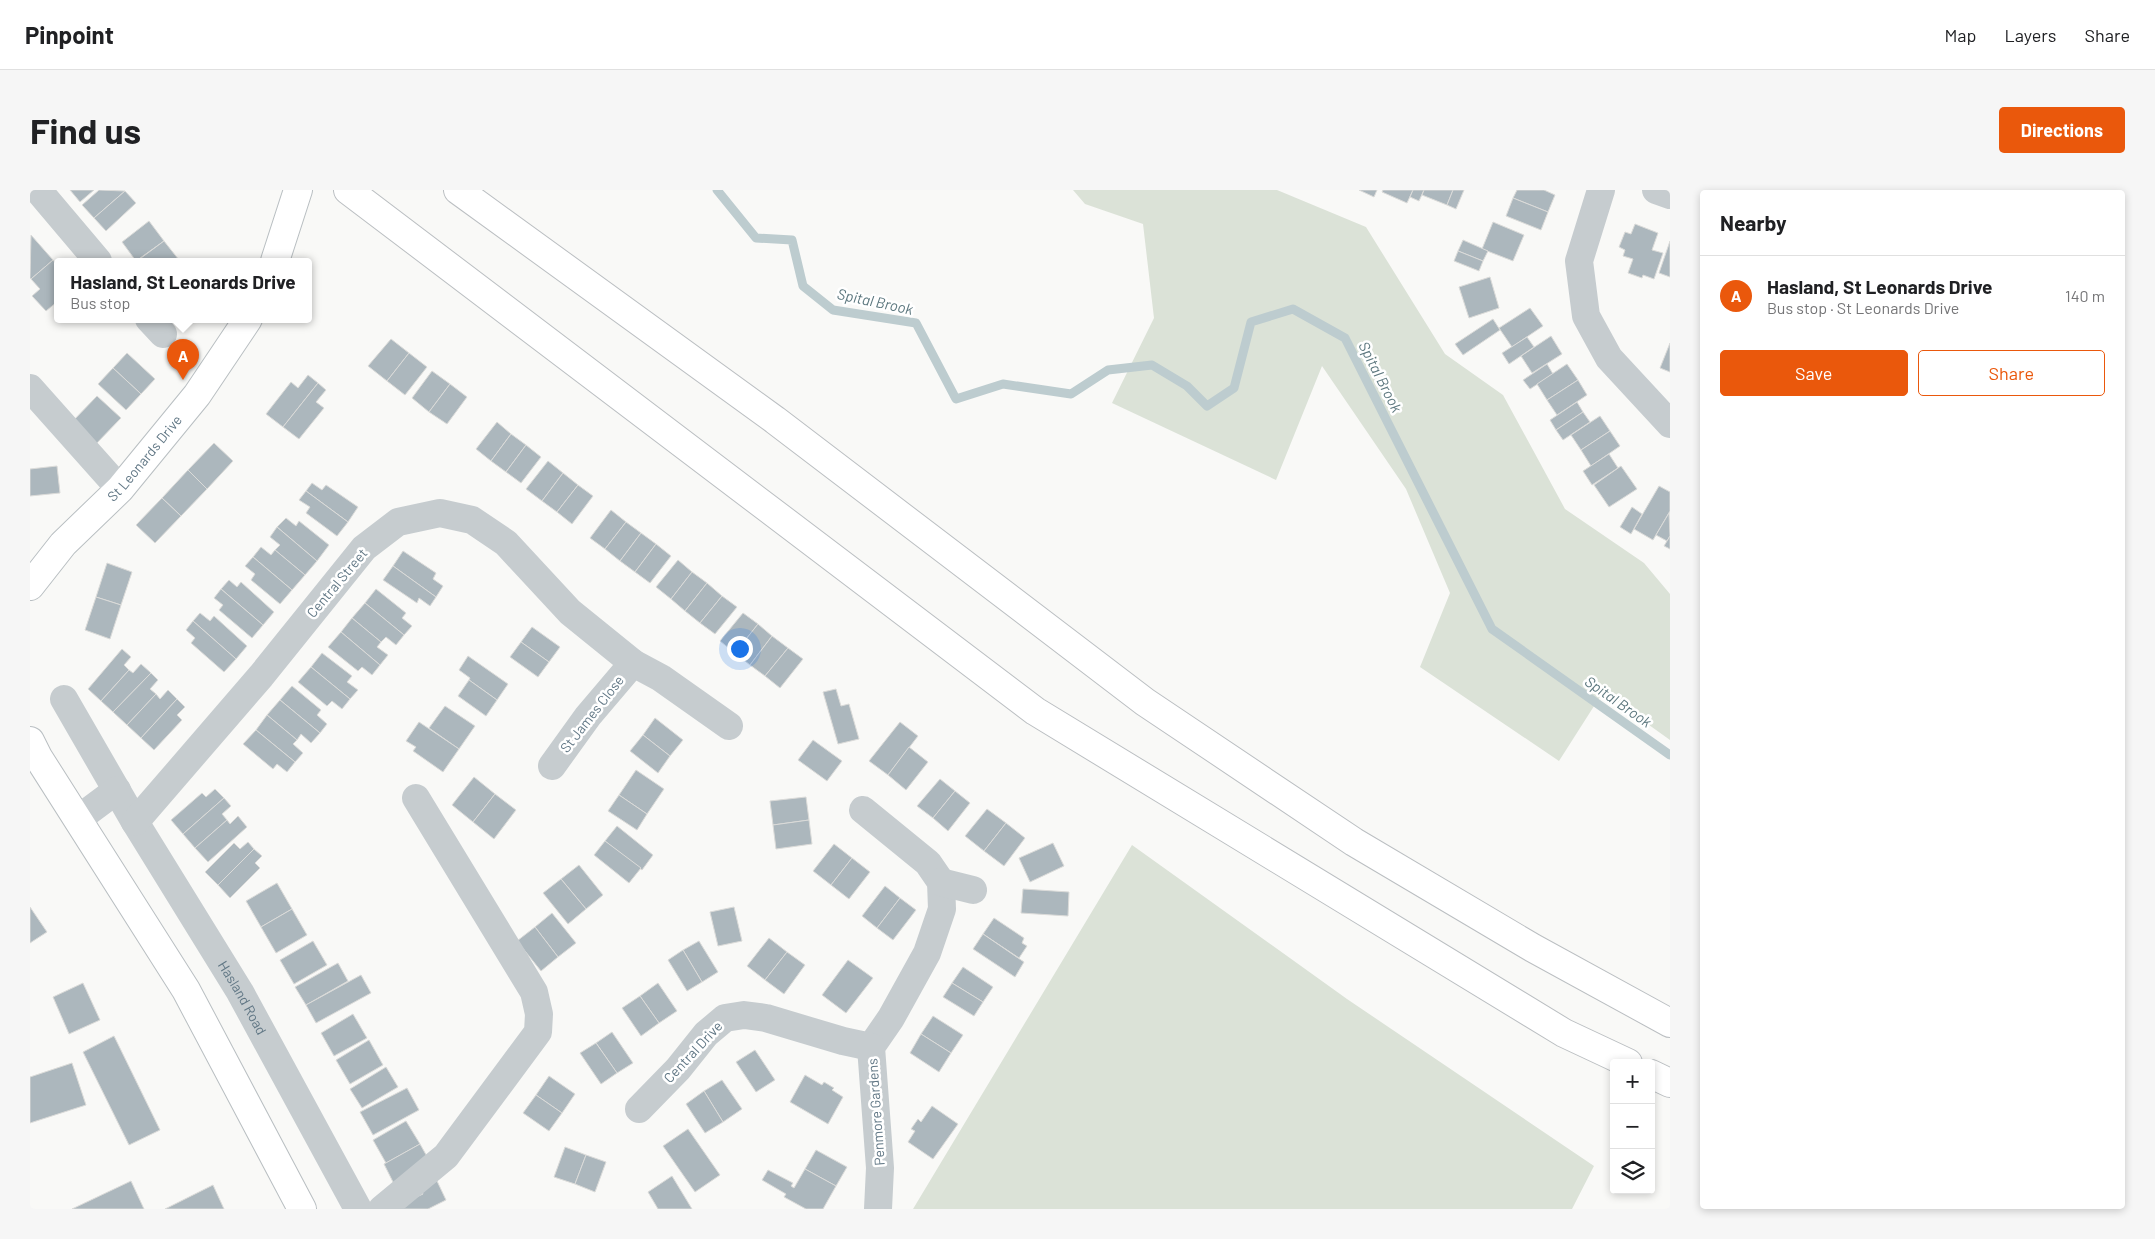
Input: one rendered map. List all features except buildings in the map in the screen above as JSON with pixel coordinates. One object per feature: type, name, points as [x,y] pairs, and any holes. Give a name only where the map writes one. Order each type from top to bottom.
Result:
[{"type":"main road","points":[[279,251],[298,190]]},
{"type":"main road","points":[[348,190],[1035,711],[1564,1032],[1620,1059]]},
{"type":"main road","points":[[458,190],[775,420],[1144,702],[1354,842],[1533,948],[1670,1023]]},
{"type":"main road","name":"St Leonards Drive","points":[[30,586],[63,544],[120,488],[197,395],[245,323]]},
{"type":"main road","points":[[32,754],[78,819],[186,990],[302,1209]]},
{"type":"main road","points":[[1655,1076],[1670,1083]]},
{"type":"street","points":[[38,190],[95,258]]},
{"type":"street","points":[[1602,190],[1579,261],[1586,316],[1609,358],[1670,424]]},
{"type":"street","points":[[1656,190],[1670,194]]},
{"type":"street","points":[[30,388],[120,488]]},
{"type":"street","name":"Central Street","points":[[135,822],[262,676],[364,548],[398,522],[440,513],[472,520],[506,542],[570,612],[634,663],[661,678],[729,726]]},
{"type":"street","name":"St James Close","points":[[552,766],[588,716],[634,663]]},
{"type":"street","name":"Hasland Road","points":[[64,699],[135,822],[240,992],[358,1209]]},
{"type":"street","points":[[78,819],[117,790]]},
{"type":"street","points":[[382,1209],[446,1156],[538,1032],[539,1014],[534,992],[416,798]]},
{"type":"street","points":[[863,810],[928,863],[941,882],[973,890]]},
{"type":"street","name":"Penmore Gardens","points":[[878,1209],[880,1168],[872,1047],[891,1018],[927,953],[942,909],[941,882]]},
{"type":"street","name":"Central Drive","points":[[639,1109],[678,1068],[706,1034],[725,1018],[744,1014],[766,1018],[844,1041],[872,1047]]},
{"type":"shaded area","points":[[1073,190],[1277,190],[1366,227],[1445,354],[1503,395],[1565,509],[1644,563],[1670,594],[1670,740],[1603,692],[1559,761],[1420,667],[1450,593],[1406,489],[1322,366],[1276,480],[1112,403],[1154,318],[1143,224],[1085,204]]},
{"type":"shaded area","points":[[1132,845],[1347,999],[1594,1166],[1572,1209],[913,1209]]},
{"type":"waterway","name":"Spital Brook","points":[[717,190],[756,238],[792,240],[803,286],[833,310],[916,323],[956,399],[1003,384],[1071,394],[1108,370],[1152,365],[1187,386],[1207,406],[1234,388],[1251,322],[1293,309],[1345,338],[1492,629],[1670,755]]},
{"type":"place","name":"Hasland, St Leonards Drive","points":[[183,380]]}]
